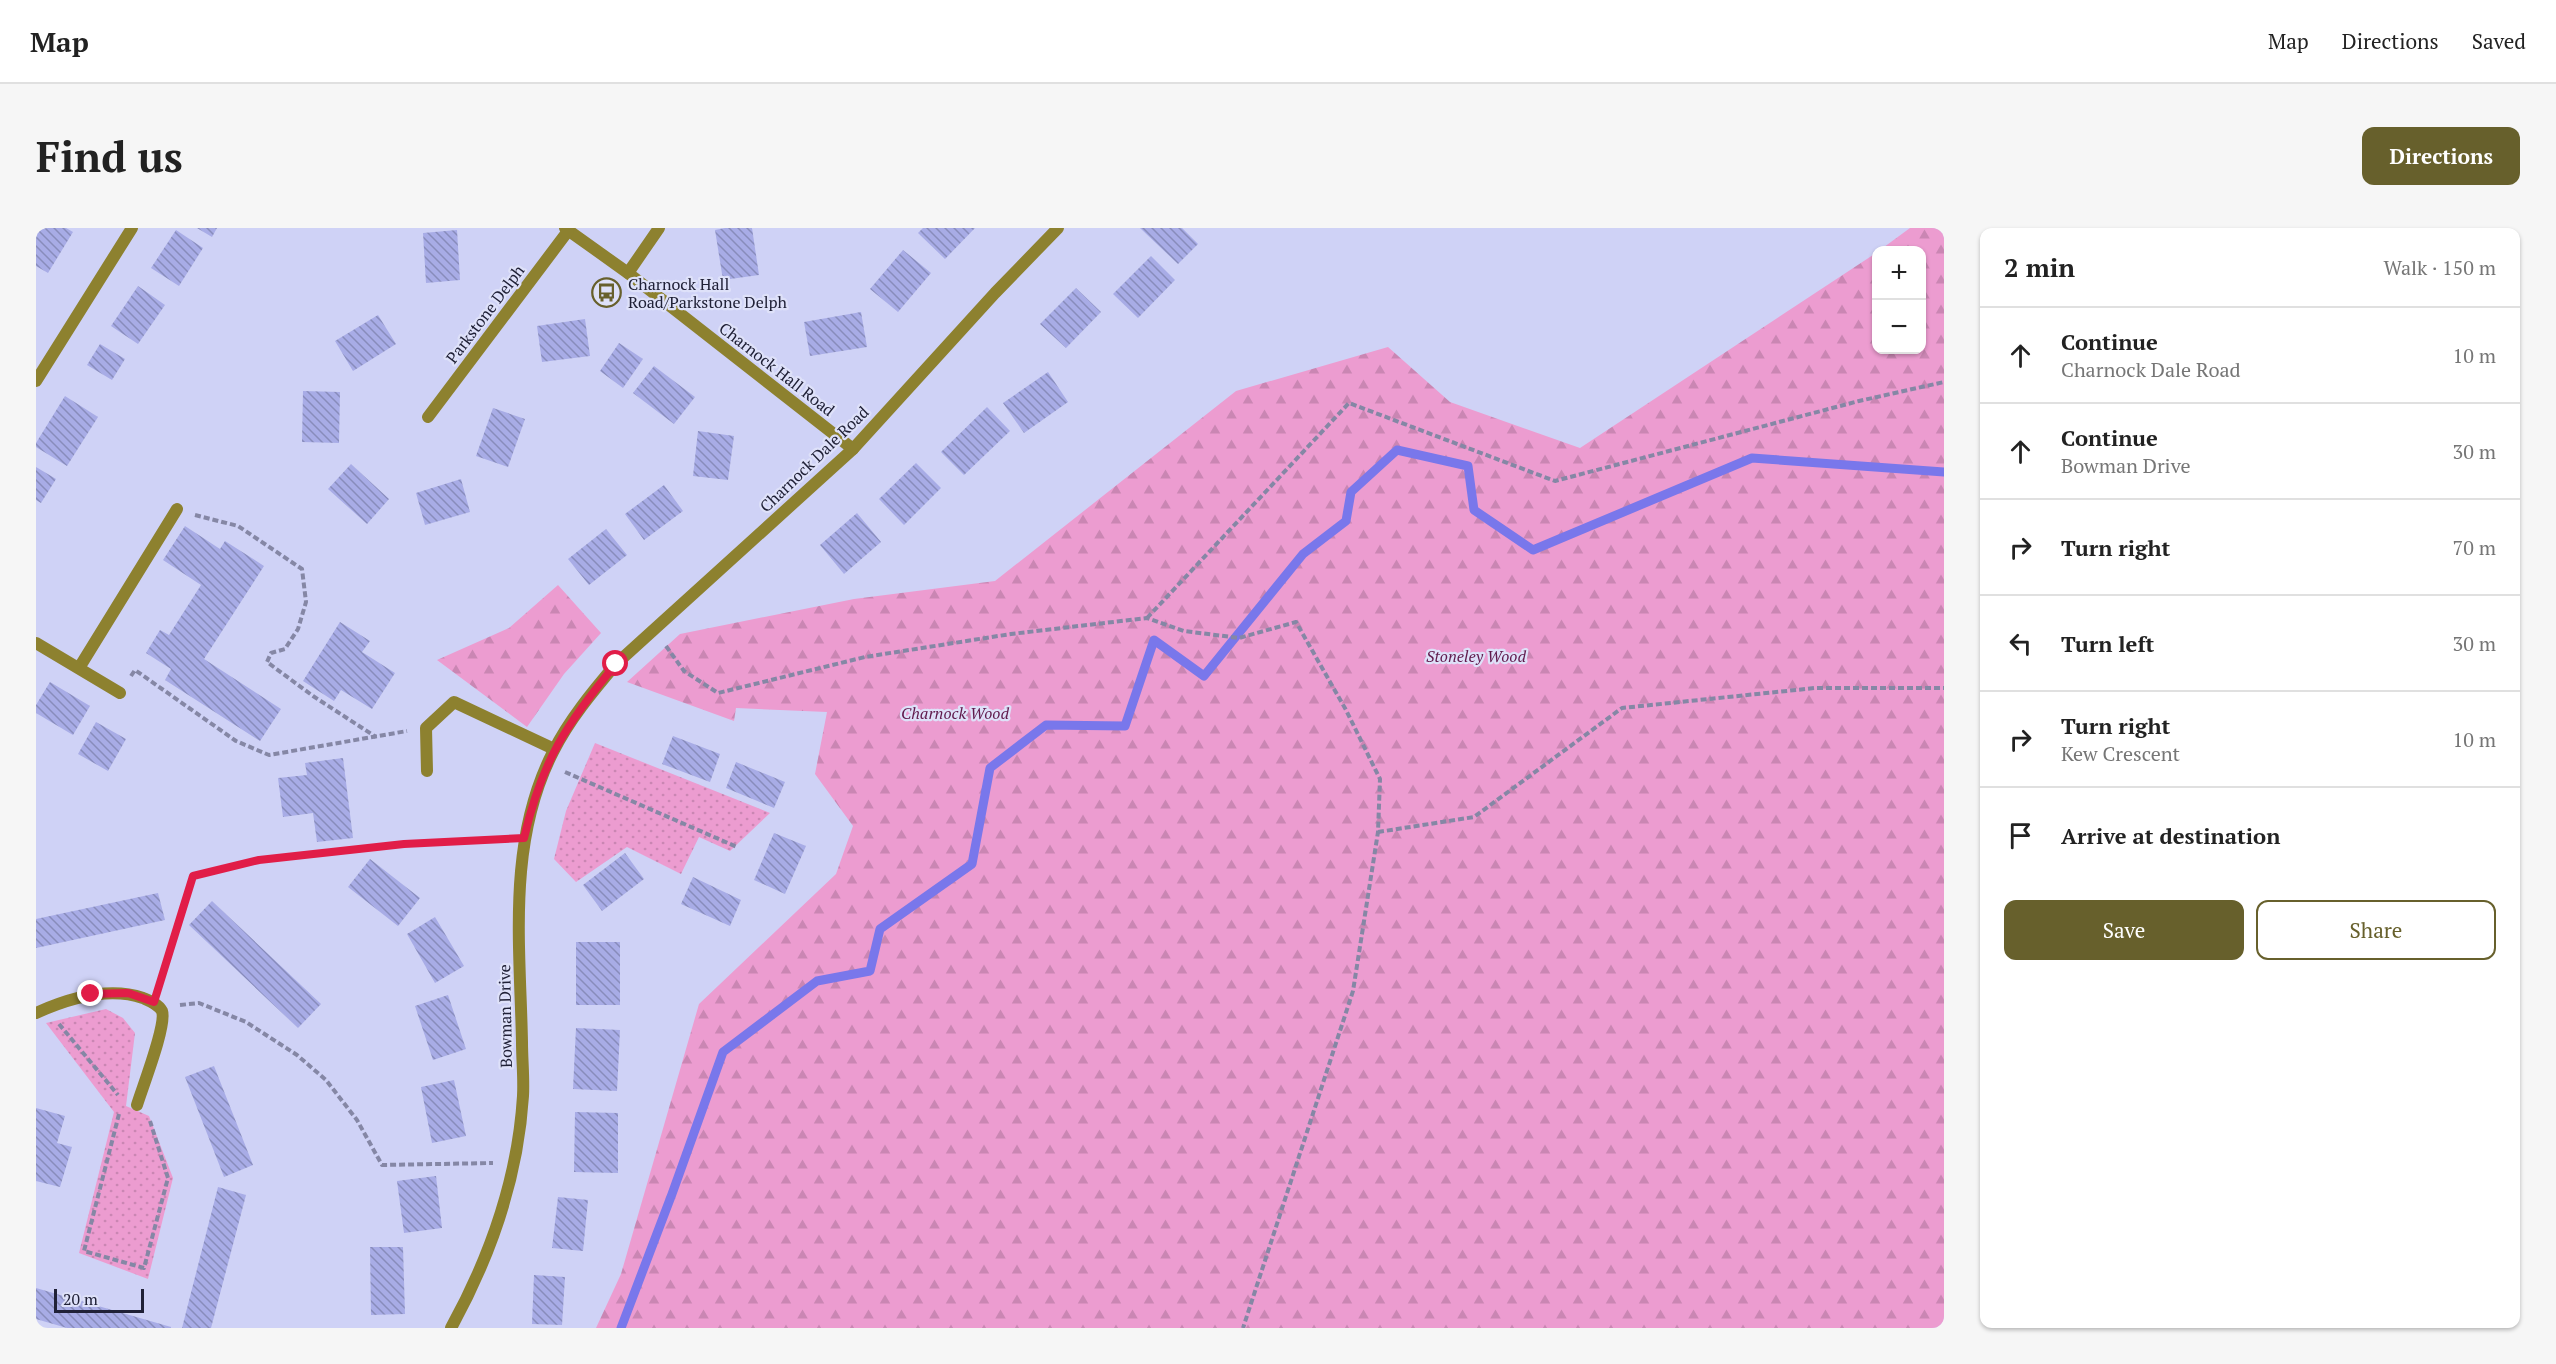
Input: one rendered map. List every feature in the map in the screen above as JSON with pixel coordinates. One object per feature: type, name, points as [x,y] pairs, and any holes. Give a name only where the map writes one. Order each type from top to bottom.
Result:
[{"type":"street","points":[[36,381],[132,228]]},
{"type":"street","points":[[628,273],[659,228]]},
{"type":"street","name":"Charnock Dale Road","points":[[582,705],[616,664],[654,628],[853,449],[995,293],[1059,228]]},
{"type":"street","name":"Charnock Hall Road","points":[[567,230],[628,273],[853,449]]},
{"type":"street","name":"Parkstone Delph","points":[[428,417],[567,230]]},
{"type":"street","points":[[79,668],[177,509]]},
{"type":"street","points":[[36,643],[120,693]]},
{"type":"street","points":[[427,771],[426,728],[454,702],[554,749]]},
{"type":"street","name":"Bowman Drive","points":[[451,1328],[494,1232],[515,1163],[523,1095],[519,883],[524,838],[533,800],[547,764],[582,705]]},
{"type":"street","points":[[41,1011],[91,994],[128,993],[158,1007],[162,1027],[136,1105]]},
{"type":"path","points":[[1147,618],[1349,403],[1555,481],[1859,400],[1944,382]]},
{"type":"path","points":[[177,509],[238,526],[302,569],[306,602],[298,629],[285,649],[272,653],[267,662],[313,696],[376,737]]},
{"type":"path","points":[[654,628],[684,670],[718,693],[865,657],[1011,634],[1147,618],[1184,631],[1239,638],[1296,622],[1346,710],[1380,779],[1378,832],[1353,991],[1243,1328]]},
{"type":"path","points":[[146,677],[236,741],[269,755],[426,728]]},
{"type":"path","points":[[1378,832],[1474,817],[1622,708],[1815,688],[1944,688]]},
{"type":"path","points":[[547,764],[737,848]]},
{"type":"path","points":[[515,1163],[382,1165],[357,1120],[326,1080],[297,1055],[246,1022],[199,1003],[158,1007],[193,876],[259,860],[404,844],[524,838]]},
{"type":"path","points":[[41,1011],[122,1100],[146,1108],[168,1178],[144,1268],[84,1251],[122,1100]]},
{"type":"green space","points":[[1910,228],[1944,228],[1944,1328],[596,1328],[621,1274],[699,1004],[836,874],[853,826],[815,774],[827,712],[736,708],[734,721],[627,682],[680,634],[854,599],[995,581],[1236,391],[1388,347],[1450,402],[1580,448],[1872,256],[1872,354],[1926,354],[1926,246],[1885,246]]},
{"type":"green space","points":[[558,585],[601,633],[564,674],[527,727],[437,660],[509,628]]},
{"type":"green space","points":[[595,743],[770,813],[730,851],[699,837],[681,874],[627,847],[576,882],[554,859],[566,811]]},
{"type":"green space","points":[[106,1009],[123,1018],[135,1033],[126,1106],[149,1116],[173,1178],[148,1279],[79,1253],[114,1112],[46,1023]]},
{"type":"building","points":[[39,228],[66,228],[73,232],[48,273],[36,266],[36,232]]},
{"type":"building","points":[[197,228],[217,228],[212,237]]},
{"type":"building","points":[[752,228],[759,275],[723,280],[715,230]]},
{"type":"building","points":[[923,228],[975,228],[945,259],[918,233]]},
{"type":"building","points":[[1140,228],[1182,228],[1198,244],[1178,264]]},
{"type":"building","points":[[176,230],[203,248],[179,286],[151,268]]},
{"type":"building","points":[[457,230],[460,280],[426,283],[423,233]]},
{"type":"building","points":[[903,250],[931,273],[898,312],[870,289]]},
{"type":"building","points":[[1151,256],[1175,280],[1138,318],[1113,294]]},
{"type":"building","points":[[138,286],[165,305],[138,344],[111,326]]},
{"type":"building","points":[[1076,288],[1101,312],[1066,348],[1040,324]]},
{"type":"building","points":[[861,312],[867,347],[810,356],[804,322]]},
{"type":"building","points":[[378,315],[396,344],[353,371],[335,341]]},
{"type":"building","points":[[585,319],[590,356],[542,362],[537,326]]},
{"type":"building","points":[[619,343],[643,359],[623,388],[600,371]]},
{"type":"building","points":[[100,344],[125,359],[112,380],[87,365]]},
{"type":"building","points":[[654,366],[695,397],[674,424],[633,393]]},
{"type":"building","points":[[1048,372],[1068,402],[1024,433],[1003,403]]},
{"type":"building","points":[[303,391],[340,392],[339,443],[302,442]]},
{"type":"building","points":[[65,396],[98,417],[67,466],[36,447],[36,443]]},
{"type":"building","points":[[987,407],[1010,431],[964,475],[941,452]]},
{"type":"building","points":[[493,408],[525,419],[508,467],[476,456]]},
{"type":"building","points":[[698,431],[734,436],[728,480],[693,476]]},
{"type":"building","points":[[916,463],[941,488],[904,525],[879,499]]},
{"type":"building","points":[[351,464],[389,499],[367,524],[328,489]]},
{"type":"building","points":[[36,467],[56,479],[41,503],[36,500]]},
{"type":"building","points":[[461,479],[470,512],[425,525],[416,493]]},
{"type":"building","points":[[664,485],[683,511],[644,540],[625,514]]},
{"type":"building","points":[[857,513],[881,542],[844,574],[820,545]]},
{"type":"building","points":[[185,526],[220,549],[225,541],[264,566],[204,659],[281,709],[260,741],[165,680],[171,669],[146,653],[160,630],[169,635],[201,585],[163,560]]},
{"type":"building","points":[[606,529],[627,555],[589,585],[568,559]]},
{"type":"building","points":[[340,622],[370,641],[362,652],[395,673],[372,709],[341,690],[334,701],[303,681]]},
{"type":"building","points":[[50,682],[90,706],[73,735],[36,713],[36,705]]},
{"type":"building","points":[[96,722],[126,739],[108,771],[78,754]]},
{"type":"building","points":[[673,736],[720,754],[710,782],[662,764]]},
{"type":"building","points":[[343,758],[353,838],[317,842],[313,813],[283,817],[278,778],[307,775],[305,763]]},
{"type":"building","points":[[736,762],[785,782],[774,808],[726,788]]},
{"type":"building","points":[[774,833],[806,846],[785,894],[754,880]]},
{"type":"building","points":[[625,853],[644,879],[602,911],[583,885]]},
{"type":"building","points":[[370,859],[420,898],[398,926],[348,887]]},
{"type":"building","points":[[693,877],[741,900],[730,926],[681,904]]},
{"type":"building","points":[[158,893],[165,920],[36,948],[36,919]]},
{"type":"building","points":[[212,901],[321,1004],[298,1028],[189,925]]},
{"type":"building","points":[[435,917],[464,966],[435,983],[407,934]]},
{"type":"building","points":[[576,942],[620,942],[620,1005],[576,1005]]},
{"type":"building","points":[[448,995],[466,1049],[433,1060],[415,1006]]},
{"type":"building","points":[[576,1028],[620,1030],[617,1091],[573,1089]]},
{"type":"building","points":[[214,1066],[253,1165],[224,1177],[185,1077]]},
{"type":"building","points":[[454,1080],[466,1136],[432,1143],[421,1087]]},
{"type":"building","points":[[36,1108],[65,1116],[57,1143],[72,1147],[60,1187],[36,1181]]},
{"type":"building","points":[[575,1112],[618,1113],[618,1173],[574,1172]]},
{"type":"building","points":[[436,1176],[442,1228],[404,1233],[397,1181]]},
{"type":"building","points":[[218,1187],[246,1195],[211,1328],[182,1328]]},
{"type":"building","points":[[558,1197],[588,1200],[583,1251],[552,1248]]},
{"type":"building","points":[[370,1247],[403,1247],[405,1314],[371,1315]]},
{"type":"building","points":[[534,1275],[565,1277],[562,1325],[532,1324]]},
{"type":"building","points":[[36,1288],[171,1328],[67,1328],[36,1319]]},
{"type":"waterway","points":[[621,1328],[723,1052],[817,981],[870,971],[880,929],[972,864],[990,768],[1046,725],[1125,726],[1154,640],[1204,676],[1303,554],[1346,521],[1351,492],[1397,450],[1468,466],[1474,510],[1533,550],[1752,458],[1944,472]]},
{"type":"place","name":"Charnock Hall Road/Parkstone Delph","points":[[607,293]]},
{"type":"route","points":[[91,994],[128,993],[154,1002],[193,876],[259,860],[404,844],[524,838],[533,800],[554,749],[582,705],[616,664]]},
{"type":"park label","name":"Stoneley Wood","points":[[1476,656]]},
{"type":"park label","name":"Charnock Wood","points":[[955,713]]}]
